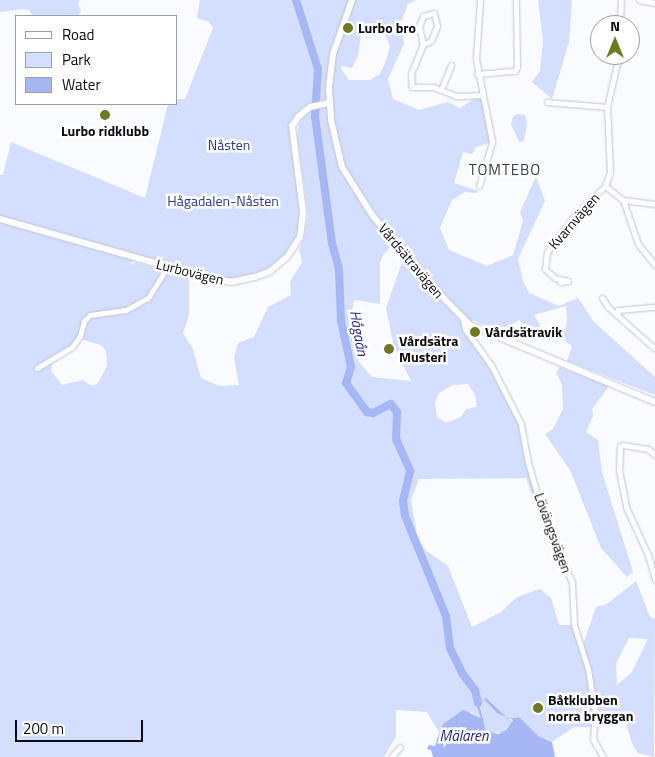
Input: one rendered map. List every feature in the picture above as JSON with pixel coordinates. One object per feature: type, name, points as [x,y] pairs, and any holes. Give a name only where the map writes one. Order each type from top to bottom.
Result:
[{"type":"street","name":"Vårdsätravägen","points":[[352,0],[333,54],[329,103],[333,135],[350,184],[373,216],[463,319],[505,342],[655,402]]},
{"type":"street","points":[[479,186],[492,142],[490,121],[481,95],[478,74],[476,38],[480,0]]},
{"type":"street","points":[[478,74],[515,71],[517,67],[516,0]]},
{"type":"street","points":[[620,15],[621,0]]},
{"type":"street","points":[[639,0],[655,3]]},
{"type":"street","points":[[423,44],[431,41],[438,26],[434,13],[426,14],[420,22],[418,30],[423,44],[409,82],[417,88],[428,86],[457,96],[481,95]]},
{"type":"street","points":[[440,90],[451,65]]},
{"type":"street","points":[[616,65],[606,107],[612,162],[605,186],[623,200],[655,204]]},
{"type":"street","points":[[547,102],[606,107]]},
{"type":"street","name":"Lurbovägen","points":[[0,219],[167,267],[231,282],[269,272],[287,257],[300,237],[303,212],[292,126],[298,116],[310,107],[329,103]]},
{"type":"street","name":"Kvarnvägen","points":[[558,279],[545,269],[547,252],[575,215],[605,186]]},
{"type":"street","points":[[623,200],[638,244],[655,265]]},
{"type":"street","points":[[37,368],[72,347],[90,315],[126,310],[148,298],[167,267]]},
{"type":"street","points":[[602,298],[608,307],[655,349]]},
{"type":"street","points":[[618,314],[618,310],[655,307]]},
{"type":"street","name":"Lövängsvägen","points":[[463,319],[465,329],[491,365],[521,424],[544,518],[572,582],[574,625],[588,669],[595,712],[593,739],[603,757]]},
{"type":"street","points":[[655,456],[648,449],[623,444],[619,470],[626,507],[648,555],[655,580]]},
{"type":"street","points":[[391,757],[400,747]]},
{"type":"green space","points":[[0,0],[80,0],[78,4],[81,11],[79,15],[32,15],[29,10],[22,9],[0,12]]},
{"type":"green space","points":[[200,0],[416,0],[408,4],[401,23],[404,44],[388,79],[393,99],[419,110],[448,102],[460,108],[481,95],[492,142],[476,147],[472,154],[463,152],[454,183],[478,191],[477,193],[465,192],[452,200],[440,228],[449,250],[487,266],[513,255],[523,221],[520,212],[536,176],[545,201],[518,259],[523,281],[529,293],[559,306],[578,298],[594,322],[655,377],[655,395],[567,361],[572,346],[562,339],[567,322],[566,306],[534,315],[540,325],[538,331],[531,333],[519,320],[496,334],[496,331],[473,320],[466,329],[482,349],[521,424],[527,459],[544,518],[538,513],[526,478],[419,479],[411,500],[417,535],[425,550],[448,566],[472,627],[501,612],[517,597],[540,589],[551,598],[559,625],[574,625],[574,599],[581,650],[596,607],[607,604],[636,581],[650,617],[655,619],[654,757],[638,753],[633,746],[623,714],[596,712],[594,727],[574,727],[552,742],[546,738],[540,742],[527,736],[528,727],[519,717],[509,719],[514,722],[502,732],[492,733],[486,731],[483,719],[471,712],[435,743],[439,732],[427,712],[396,710],[396,736],[384,757],[0,757],[0,175],[3,175],[11,142],[145,198],[168,105],[178,105],[178,99],[185,99],[213,28],[209,22],[197,18]],"holes":[[[369,26],[377,26],[387,38],[390,46],[386,60],[380,74],[370,80],[349,80],[341,69],[342,66],[352,68],[358,56],[361,35]],[[304,106],[309,111],[299,123],[297,135],[308,214],[304,238],[299,249],[302,262],[290,282],[291,295],[268,307],[254,337],[238,343],[234,358],[239,385],[219,386],[201,378],[193,349],[183,333],[189,315],[189,278],[136,262],[130,265],[136,255],[215,277],[245,279],[273,267],[291,250],[299,237],[300,211],[289,125]],[[395,242],[405,254],[386,308],[394,347],[411,381],[372,377],[359,362],[350,323],[354,300],[380,304],[380,263],[383,255]],[[81,339],[101,345],[106,351],[107,366],[98,383],[92,386],[83,380],[62,385],[51,371],[53,360]],[[468,384],[475,395],[477,407],[466,409],[461,417],[446,423],[437,417],[435,403],[438,394],[452,385]],[[629,638],[648,639],[632,672],[617,685],[616,664]]]},
{"type":"green space","points":[[538,0],[572,0],[569,42],[552,99],[532,82],[540,71],[543,41]]},
{"type":"green space","points":[[518,114],[525,115],[527,124],[524,141],[519,142],[511,124],[513,116]]},
{"type":"green space","points":[[560,367],[609,386],[592,409],[593,416],[586,432],[598,440],[602,472],[633,572],[627,577],[601,548],[570,470],[545,434],[553,429],[563,409],[562,384],[556,373]]},
{"type":"water","points":[[486,698],[506,717],[497,713],[485,700],[482,702]]},
{"type":"water","name":"Mälaren","points":[[479,705],[486,731],[498,734],[507,729],[513,720],[510,719],[519,717],[538,736],[552,742],[555,757],[433,757],[431,750],[427,749],[429,745],[435,746],[443,724],[463,710],[481,718],[477,707]]},
{"type":"waterway","name":"Hågaån","points":[[296,0],[318,69],[315,116],[332,243],[339,269],[341,321],[351,367],[346,383],[367,412],[373,413],[391,404],[397,412],[396,439],[410,471],[403,501],[405,516],[446,616],[450,648],[462,673],[475,690],[478,703]]},
{"type":"place","name":"Lurbo bro","points":[[348,28]]},
{"type":"place","name":"Lurbo ridklubb","points":[[105,115]]},
{"type":"place","name":"Vårdsätravik","points":[[475,332]]},
{"type":"place","name":"Vårdsätra Musteri","points":[[389,349]]},
{"type":"place","name":"Båtklubben norra bryggan","points":[[538,708]]},
{"type":"district","name":"TOMTEBO","points":[[505,170]]},
{"type":"park label","name":"Nåsten","points":[[229,145]]},
{"type":"park label","name":"Hågadalen-Nåsten","points":[[223,201]]}]
